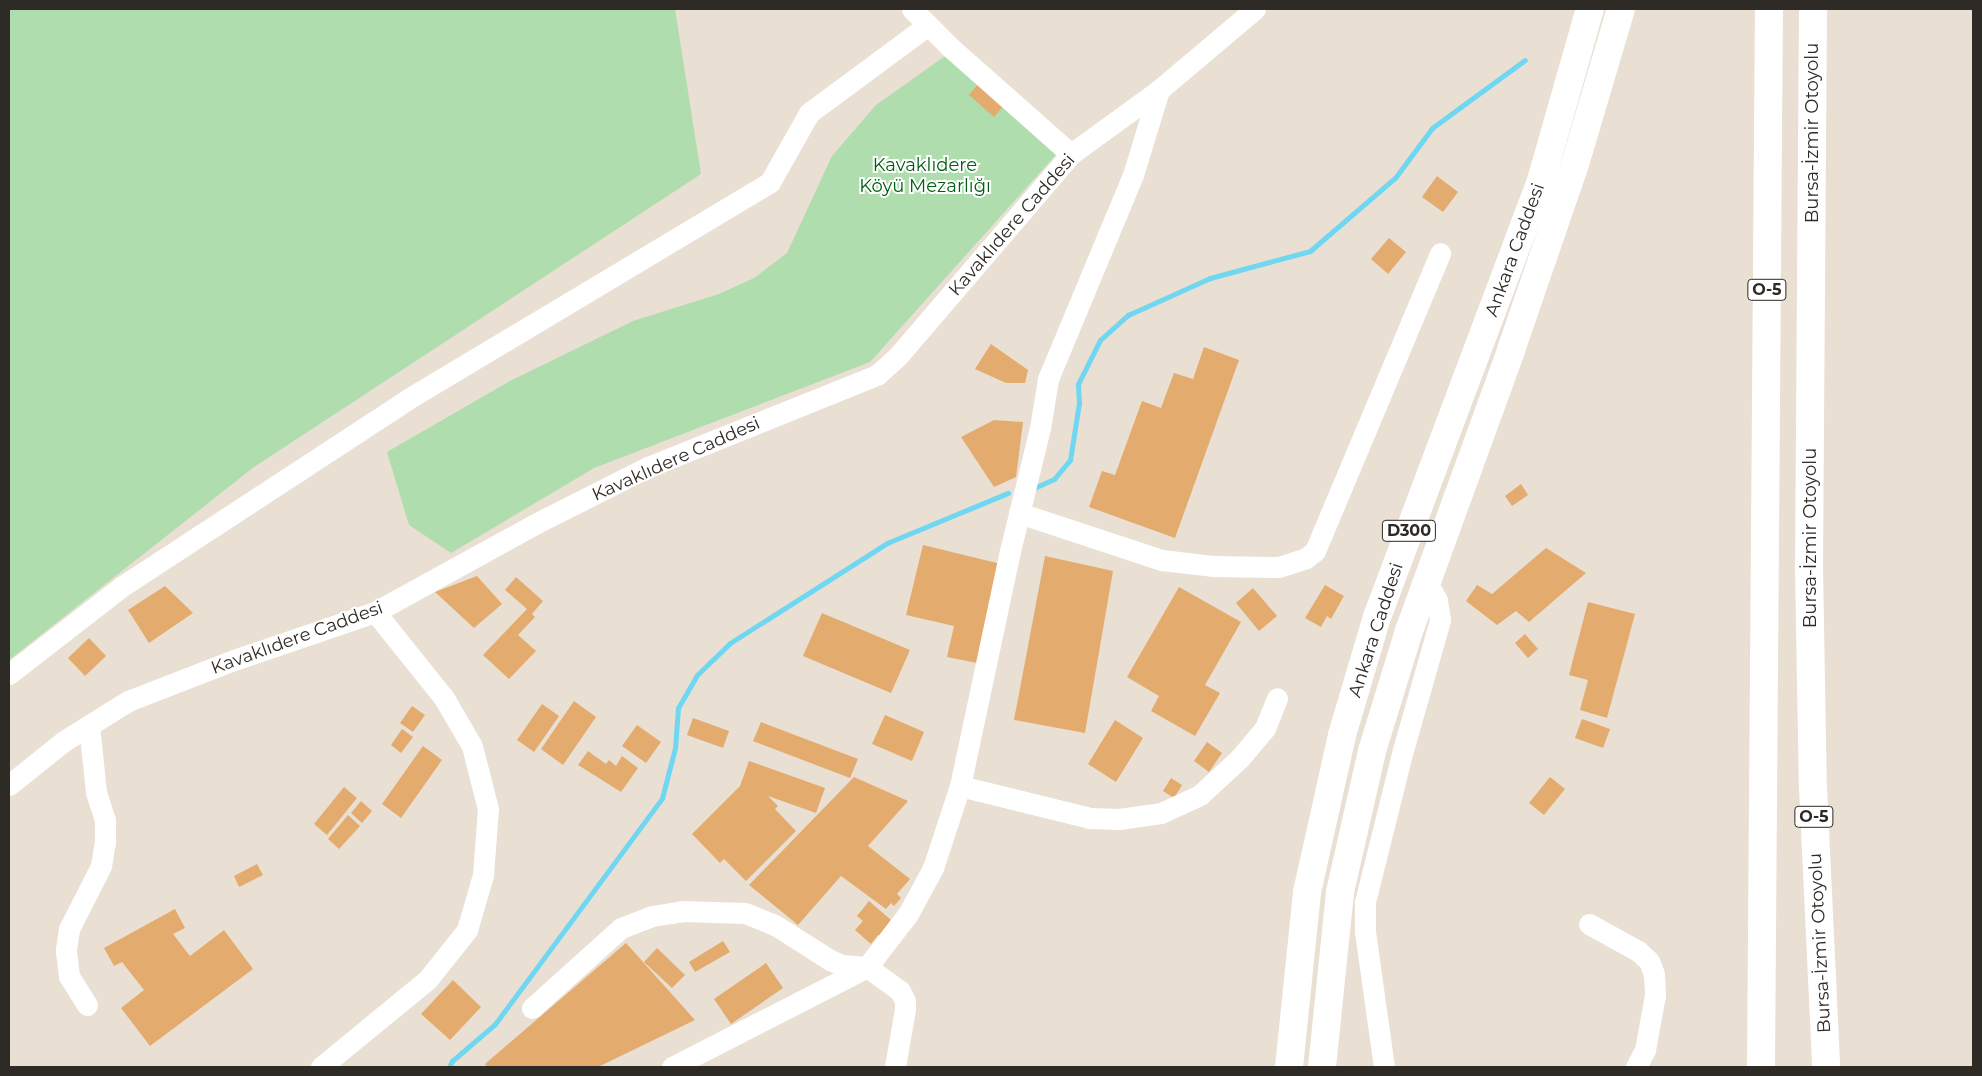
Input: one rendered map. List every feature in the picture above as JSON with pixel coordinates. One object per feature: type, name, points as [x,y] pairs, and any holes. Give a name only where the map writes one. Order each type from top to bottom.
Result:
[{"type":"highway","points":[[1540,184],[1572,9]]},
{"type":"highway","name":"Ankara Caddesi","points":[[1289,1067],[1307,892],[1342,735],[1377,617],[1540,184],[1590,9]]},
{"type":"highway","name":"Ankara Caddesi","points":[[1322,1067],[1340,892],[1372,751],[1409,631],[1511,350],[1575,164],[1621,9]]},
{"type":"highway","name":"O-5","points":[[1761,1067],[1769,9]]},
{"type":"highway","name":"Bursa-İzmir Otoyolu","points":[[1813,9],[1809,567],[1813,787],[1826,1067]]},
{"type":"street","points":[[912,9],[951,48],[1071,154]]},
{"type":"street","name":"Kavaklıdere Caddesi","points":[[9,785],[64,741],[128,701],[231,661],[375,612],[535,524],[648,467],[877,374],[898,356],[1071,154],[1159,90],[1255,9]]},
{"type":"street","points":[[9,674],[121,587],[408,399],[770,182],[809,113],[928,25]]},
{"type":"street","points":[[672,1067],[867,967],[908,914],[934,868],[960,786],[1019,513],[1040,428],[1048,379],[1133,175],[1159,90]]},
{"type":"street","points":[[1019,513],[1162,560],[1212,566],[1279,567],[1306,558],[1314,551],[1318,543],[1440,253]]},
{"type":"street","points":[[1384,1067],[1365,931],[1365,902],[1403,750],[1440,620],[1437,600],[1426,582]]},
{"type":"street","points":[[321,1067],[428,979],[467,930],[483,875],[488,809],[472,746],[444,698],[375,612]]},
{"type":"street","points":[[960,786],[1090,818],[1119,819],[1161,813],[1200,795],[1240,758],[1265,728],[1277,698]]},
{"type":"street","points":[[87,1005],[69,976],[66,950],[69,929],[101,866],[105,842],[105,820],[96,792],[89,725]]},
{"type":"street","points":[[532,1008],[621,928],[652,916],[682,911],[707,910],[745,913],[775,925],[830,960],[842,965],[867,967],[900,991],[905,1001],[905,1010],[895,1067]]},
{"type":"street","points":[[1588,924],[1638,951],[1649,961],[1654,974],[1655,995],[1645,1050],[1636,1067]]},
{"type":"green space","points":[[9,9],[675,9],[701,174],[254,467],[9,660]]},
{"type":"green space","name":"Kavaklıdere Köyü Mezarlığı","points":[[948,54],[1061,149],[870,362],[594,468],[451,553],[409,525],[387,452],[510,381],[633,321],[719,294],[754,278],[787,253],[832,156],[876,105]]},
{"type":"building","points":[[979,83],[1004,105],[994,117],[969,95]]},
{"type":"building","points":[[1437,176],[1458,192],[1443,212],[1422,197]]},
{"type":"building","points":[[1389,238],[1406,252],[1388,274],[1371,259]]},
{"type":"building","points":[[991,344],[1028,370],[1025,383],[1006,383],[975,369]]},
{"type":"building","points":[[1204,347],[1239,360],[1175,538],[1089,507],[1102,471],[1115,475],[1142,401],[1161,408],[1174,373],[1193,379]]},
{"type":"building","points":[[994,420],[1023,422],[1016,477],[994,487],[961,437]]},
{"type":"building","points":[[1521,484],[1528,495],[1512,506],[1505,496]]},
{"type":"building","points":[[923,545],[1001,564],[977,663],[947,657],[954,626],[906,615]]},
{"type":"building","points":[[1546,548],[1586,573],[1529,622],[1516,611],[1497,625],[1466,601],[1477,585],[1492,594]]},
{"type":"building","points":[[1045,556],[1113,571],[1085,733],[1014,720]]},
{"type":"building","points":[[477,576],[502,604],[474,628],[435,592]]},
{"type":"building","points":[[516,577],[543,601],[532,614],[535,617],[518,635],[536,651],[509,679],[483,655],[527,609],[505,590]]},
{"type":"building","points":[[1325,585],[1344,596],[1331,619],[1327,616],[1321,627],[1305,618]]},
{"type":"building","points":[[165,586],[193,613],[149,643],[128,610]]},
{"type":"building","points":[[1179,587],[1241,622],[1205,685],[1220,693],[1195,736],[1151,711],[1159,696],[1127,677]]},
{"type":"building","points":[[1253,588],[1277,616],[1259,631],[1236,603]]},
{"type":"building","points":[[1588,602],[1635,614],[1607,718],[1580,710],[1588,680],[1569,675]]},
{"type":"building","points":[[822,613],[910,650],[891,693],[803,656]]},
{"type":"building","points":[[1525,634],[1538,649],[1528,658],[1515,643]]},
{"type":"building","points":[[89,638],[106,656],[85,676],[68,658]]},
{"type":"building","points":[[574,701],[596,717],[563,765],[541,749]]},
{"type":"building","points":[[542,704],[559,716],[534,752],[517,740]]},
{"type":"building","points":[[412,706],[425,715],[413,732],[400,723]]},
{"type":"building","points":[[885,715],[924,732],[912,761],[872,744]]},
{"type":"building","points":[[693,718],[729,731],[723,748],[687,735]]},
{"type":"building","points":[[1582,719],[1610,729],[1603,748],[1575,738]]},
{"type":"building","points":[[1115,720],[1143,738],[1116,782],[1088,764]]},
{"type":"building","points":[[761,722],[858,759],[850,778],[753,741]]},
{"type":"building","points":[[637,725],[661,742],[646,763],[622,746]]},
{"type":"building","points":[[402,729],[413,737],[401,753],[391,745]]},
{"type":"building","points":[[1207,742],[1222,753],[1209,772],[1194,761]]},
{"type":"building","points":[[423,746],[442,760],[401,818],[382,804]]},
{"type":"building","points":[[588,751],[606,764],[609,760],[616,766],[622,756],[638,768],[621,792],[578,765]]},
{"type":"building","points":[[749,761],[825,788],[816,813],[768,796],[778,806],[775,809],[796,831],[746,881],[724,859],[720,863],[692,834],[740,786]]},
{"type":"building","points":[[854,777],[908,801],[868,846],[910,879],[897,894],[901,898],[894,906],[891,903],[886,909],[841,876],[798,925],[749,885]]},
{"type":"building","points":[[1550,777],[1565,789],[1544,815],[1529,803]]},
{"type":"building","points":[[1171,778],[1182,785],[1174,798],[1163,791]]},
{"type":"building","points":[[344,787],[357,798],[327,835],[314,824]]},
{"type":"building","points":[[361,801],[372,811],[362,823],[351,813]]},
{"type":"building","points":[[348,815],[360,826],[339,849],[328,839]]},
{"type":"building","points":[[257,864],[263,875],[239,887],[234,876]]},
{"type":"building","points":[[869,901],[891,920],[880,936],[878,935],[871,944],[855,930],[863,921],[857,916]]},
{"type":"building","points":[[175,909],[185,928],[173,934],[190,956],[224,930],[253,969],[150,1046],[121,1008],[144,990],[122,962],[114,966],[104,948]]},
{"type":"building","points":[[723,941],[730,952],[695,972],[689,962]]},
{"type":"building","points":[[626,943],[695,1020],[598,1067],[487,1067],[485,1064]]},
{"type":"building","points":[[657,948],[685,975],[672,988],[644,962]]},
{"type":"building","points":[[766,963],[783,988],[731,1024],[714,999]]},
{"type":"building","points":[[453,980],[481,1007],[450,1040],[421,1014]]},
{"type":"waterway","points":[[1034,488],[1054,479],[1070,460],[1079,403],[1078,384],[1100,340],[1128,315],[1210,278],[1310,251],[1395,178],[1432,128],[1525,60]]},
{"type":"waterway","points":[[449,1067],[452,1061],[495,1024],[662,798],[675,748],[678,708],[697,675],[730,643],[887,543],[1008,493]]}]
